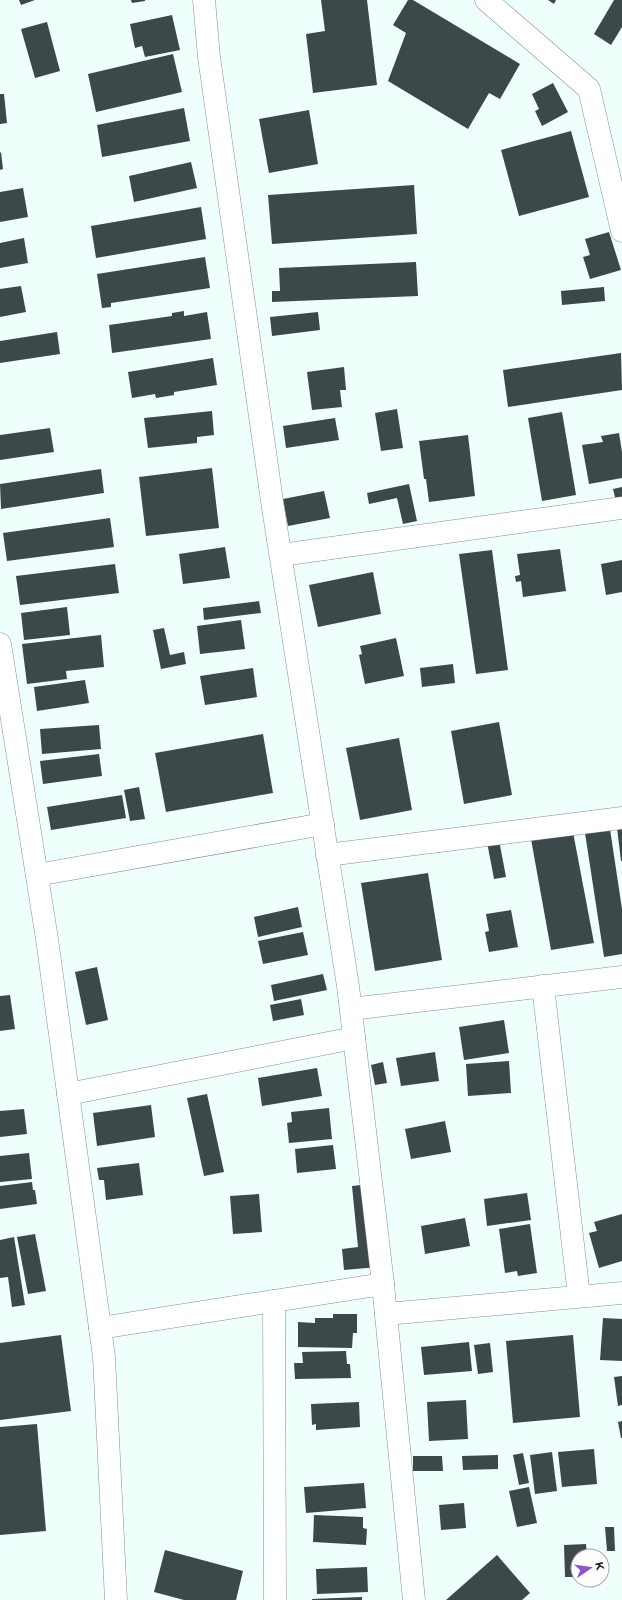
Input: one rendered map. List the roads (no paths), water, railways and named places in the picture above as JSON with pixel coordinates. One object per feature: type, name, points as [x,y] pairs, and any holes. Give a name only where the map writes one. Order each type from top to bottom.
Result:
[{"type":"street","points":[[204,0],[209,56],[281,555],[351,1009],[383,1284],[414,1600]]},
{"type":"street","points":[[488,0],[589,89],[622,231]]},
{"type":"street","points":[[281,555],[622,508]]},
{"type":"street","points":[[0,644],[37,875],[104,1357],[116,1600]]},
{"type":"street","points":[[327,855],[622,818]]},
{"type":"street","points":[[37,875],[323,824]]},
{"type":"street","points":[[351,1009],[622,977]]},
{"type":"street","points":[[543,986],[579,1296]]},
{"type":"street","points":[[68,1094],[354,1038]]},
{"type":"street","points":[[100,1328],[383,1284]]},
{"type":"street","points":[[386,1314],[622,1293]]},
{"type":"street","points":[[274,1301],[275,1600]]}]
